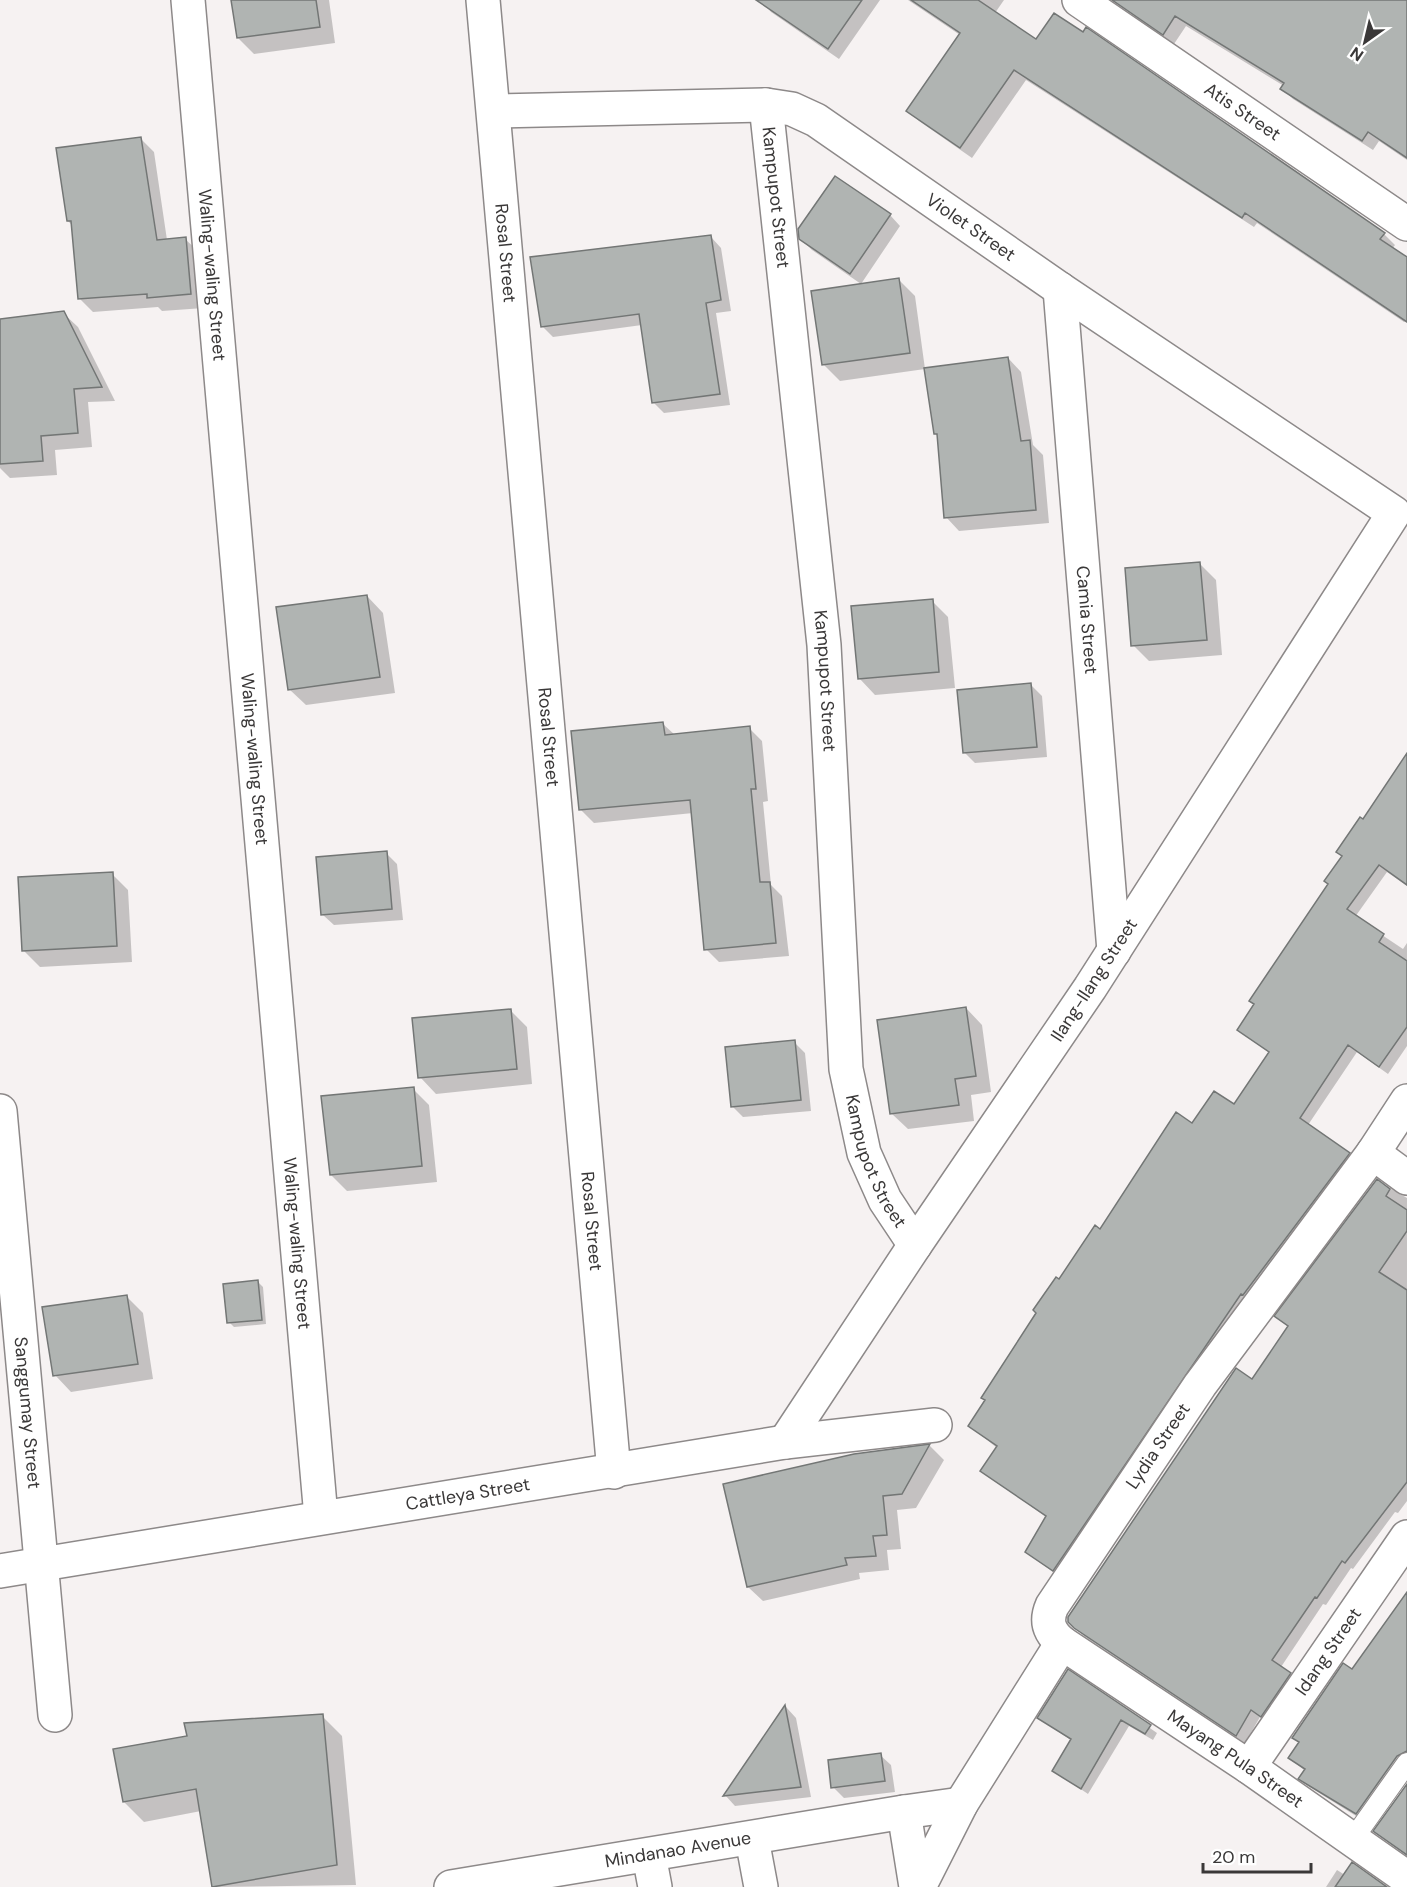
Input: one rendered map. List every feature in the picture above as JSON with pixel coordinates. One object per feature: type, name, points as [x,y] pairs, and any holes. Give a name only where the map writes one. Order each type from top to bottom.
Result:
[{"type":"street","name":"Waling-waling Street","points":[[188,0],[321,1517]]},
{"type":"street","name":"Rosal Street","points":[[483,0],[495,111],[614,1472]]},
{"type":"street","name":"Atis Street","points":[[1079,0],[1407,224]]},
{"type":"street","name":"Violet Street","points":[[495,111],[766,105],[792,108],[816,120],[1059,289],[1401,511]]},
{"type":"street","name":"Kampupot Street","points":[[766,105],[824,645],[846,1069],[864,1153],[885,1200],[915,1245]]},
{"type":"street","name":"Camia Street","points":[[1059,289],[1114,951]]},
{"type":"street","name":"Ilang-Ilang Street","points":[[785,1443],[915,1245],[1114,951],[1401,511]]},
{"type":"street","name":"Lydia Street","points":[[1062,1643],[1051,1633],[1047,1617],[1052,1606],[1200,1385],[1373,1153],[1407,1101]]},
{"type":"street","name":"Sanggumay Street","points":[[0,1111],[55,1714]]},
{"type":"street","points":[[1373,1153],[1407,1178]]},
{"type":"street","name":"Cattleya Street","points":[[0,1571],[785,1443],[935,1425]]},
{"type":"street","name":"Idang Street","points":[[1249,1767],[1407,1537]]},
{"type":"street","points":[[918,1887],[961,1804],[1062,1643]]},
{"type":"street","name":"Mayang Pula Street","points":[[1062,1643],[1249,1767],[1407,1878]]},
{"type":"street","points":[[918,1887],[904,1812],[961,1804]]},
{"type":"street","name":"Mindanao Avenue","points":[[451,1887],[752,1839],[904,1812]]},
{"type":"street","points":[[752,1839],[761,1887]]},
{"type":"street","points":[[649,1855],[655,1887]]},
{"type":"lane","points":[[1353,1839],[1407,1762]]},
{"type":"building","points":[[231,0],[316,0],[320,27],[237,38]]},
{"type":"building","points":[[756,0],[862,0],[828,49]]},
{"type":"building","points":[[911,0],[978,0],[1036,39],[1054,13],[1083,32],[1086,27],[1385,233],[1380,239],[1407,257],[1407,322],[1245,213],[1242,218],[1014,70],[960,148],[906,111],[960,33]]},
{"type":"building","points":[[1112,0],[1407,0],[1407,158],[1368,132],[1362,141],[1280,89],[1284,83],[1175,16],[1163,35]]},
{"type":"building","points":[[141,137],[157,240],[186,237],[191,294],[147,298],[147,294],[78,299],[71,221],[67,221],[56,148]]},
{"type":"building","points":[[835,176],[891,214],[850,274],[799,239],[798,229]]},
{"type":"building","points":[[711,235],[721,300],[706,303],[720,394],[652,403],[639,314],[541,327],[530,257]]},
{"type":"building","points":[[899,278],[910,353],[822,365],[811,291]]},
{"type":"building","points":[[64,311],[102,387],[74,389],[78,433],[41,436],[43,461],[0,464],[0,319]]},
{"type":"building","points":[[1008,357],[1021,441],[1030,440],[1036,510],[944,518],[937,434],[934,434],[924,368]]},
{"type":"building","points":[[1200,562],[1207,640],[1131,646],[1125,568]]},
{"type":"building","points":[[367,595],[380,677],[288,690],[276,607]]},
{"type":"building","points":[[933,599],[939,672],[858,679],[851,606]]},
{"type":"building","points":[[1031,683],[1037,747],[963,753],[957,690]]},
{"type":"building","points":[[663,722],[665,735],[750,726],[756,789],[751,789],[760,882],[770,882],[776,943],[704,950],[690,800],[579,810],[571,731]]},
{"type":"building","points":[[1407,753],[1407,885],[1379,865],[1347,909],[1384,934],[1379,942],[1407,961],[1407,1027],[1379,1067],[1348,1045],[1300,1118],[1350,1153],[1243,1295],[1241,1294],[1053,1571],[1025,1552],[1046,1516],[980,1471],[997,1446],[968,1426],[985,1400],[981,1398],[1036,1313],[1033,1310],[1056,1277],[1059,1279],[1095,1225],[1100,1229],[1176,1112],[1192,1123],[1214,1091],[1234,1104],[1269,1052],[1237,1030],[1254,1004],[1249,1001],[1328,884],[1324,881],[1342,856],[1336,852],[1360,817],[1363,819]]},
{"type":"building","points":[[387,851],[392,909],[321,915],[316,857]]},
{"type":"building","points":[[113,872],[117,946],[22,951],[18,877]]},
{"type":"building","points":[[966,1007],[976,1076],[955,1079],[959,1105],[890,1114],[877,1020]]},
{"type":"building","points":[[511,1009],[517,1069],[418,1078],[412,1018]]},
{"type":"building","points":[[795,1040],[801,1100],[731,1107],[725,1047]]},
{"type":"building","points":[[414,1087],[422,1166],[330,1175],[321,1096]]},
{"type":"building","points":[[1377,1179],[1390,1189],[1386,1196],[1407,1210],[1407,1231],[1379,1272],[1407,1290],[1407,1482],[1345,1563],[1342,1561],[1272,1660],[1291,1673],[1261,1717],[1251,1710],[1236,1736],[1074,1628],[1068,1622],[1068,1617],[1236,1368],[1252,1379],[1288,1326],[1274,1316]]},
{"type":"building","points":[[258,1280],[262,1320],[227,1323],[223,1284]]},
{"type":"building","points":[[127,1295],[138,1364],[53,1376],[42,1307]]},
{"type":"building","points":[[930,1444],[902,1494],[883,1496],[887,1535],[873,1536],[876,1556],[845,1558],[847,1565],[747,1587],[723,1484],[854,1454]]},
{"type":"building","points":[[1407,1592],[1407,1751],[1397,1756],[1356,1814],[1298,1779],[1305,1769],[1288,1758],[1299,1742],[1292,1738],[1343,1663],[1352,1669]]},
{"type":"building","points":[[1068,1669],[1151,1725],[1145,1734],[1121,1720],[1081,1789],[1052,1771],[1071,1739],[1037,1718]]},
{"type":"building","points":[[785,1705],[801,1787],[723,1796]]},
{"type":"building","points":[[323,1714],[337,1865],[212,1887],[196,1789],[123,1802],[113,1749],[187,1736],[184,1723]]},
{"type":"building","points":[[881,1753],[885,1781],[831,1788],[828,1760]]},
{"type":"building","points":[[1407,1784],[1407,1855],[1373,1831]]},
{"type":"building","points":[[1352,1862],[1387,1887],[1335,1887]]}]
